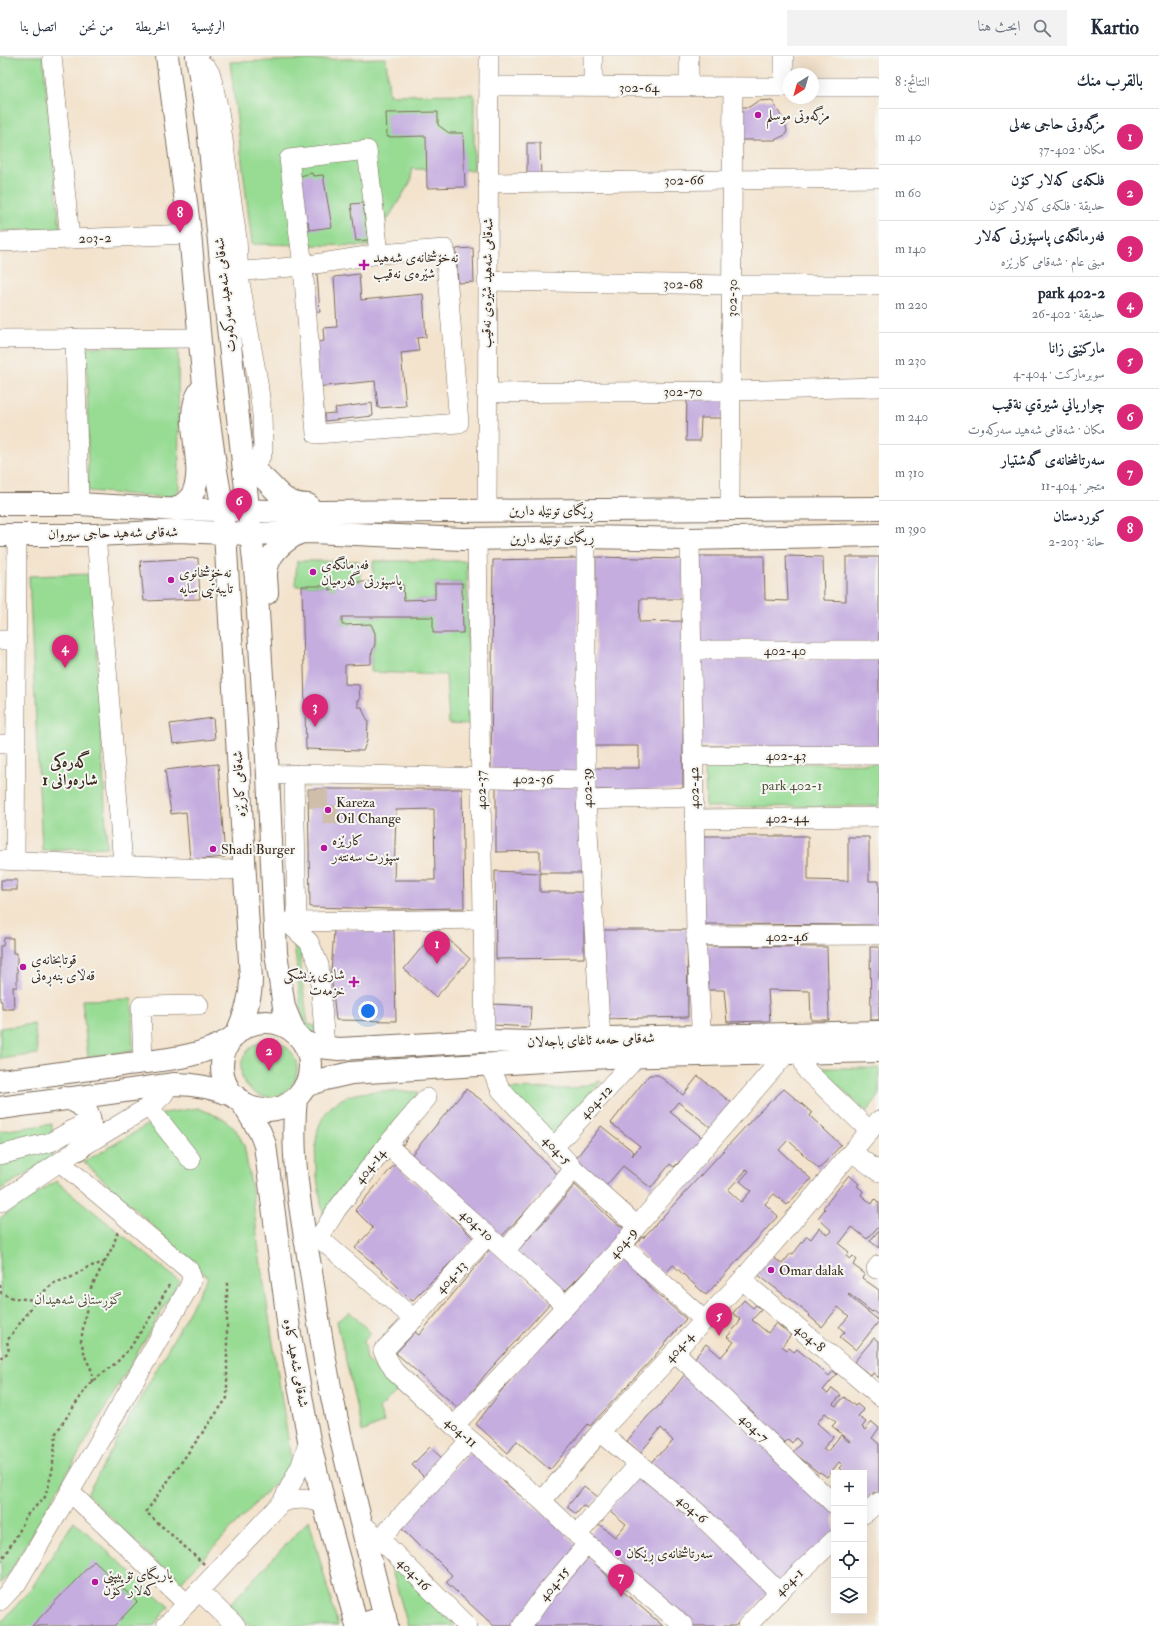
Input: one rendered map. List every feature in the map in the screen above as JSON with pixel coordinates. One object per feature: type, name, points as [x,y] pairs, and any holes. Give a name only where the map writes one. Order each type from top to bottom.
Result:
[{"type":"main road","name":"شەقامی شەهید سەرکەوت","points":[[167,56],[190,234],[204,385],[225,533]]},
{"type":"main road","name":"شەقامی شەهید سەرکەوت","points":[[197,58],[230,272],[250,534]]},
{"type":"main road","points":[[176,509],[192,496],[195,487],[196,467],[193,421],[198,393],[204,385]]},
{"type":"main road","points":[[244,467],[261,476],[279,495],[288,501],[301,504],[328,505],[339,512]]},
{"type":"main road","name":"شەقامی شەهید حاجی سیروان","points":[[0,504],[79,504],[223,511]]},
{"type":"main road","name":"ڕێگای تونێلە دارین","points":[[223,511],[248,510],[339,512],[879,508]]},
{"type":"main road","name":"شەقامی شەهید حاجی سیروان","points":[[9,535],[106,535],[178,531],[225,533]]},
{"type":"main road","points":[[259,627],[267,598],[266,573],[271,558],[278,548],[289,538],[301,532]]},
{"type":"main road","name":"ڕیگای تونێلە دارین","points":[[225,533],[250,534],[301,532],[477,539],[586,537],[690,539],[879,535]]},
{"type":"main road","name":"شەقامی کارێزە","points":[[225,533],[251,993],[245,1014],[234,1035]]},
{"type":"main road","name":"شەقامی کارێزە","points":[[250,534],[259,627],[268,775],[286,923],[276,954],[284,1007],[299,1037]]},
{"type":"main road","points":[[106,535],[163,540],[207,540],[218,549],[228,578]]},
{"type":"main road","points":[[0,1081],[196,1054],[211,1050],[247,1026],[259,1022],[271,1022],[283,1025],[299,1037],[308,1052],[310,1064],[309,1075],[301,1092],[288,1104],[279,1108],[259,1109],[217,1089],[201,1086],[169,1085],[64,1098],[0,1108]]},
{"type":"main road","name":"شەقامی حەمە ئاغای باجەلان","points":[[301,1092],[325,1079],[351,1073],[489,1065],[534,1052],[601,1039],[879,1032]]},
{"type":"main road","points":[[234,1035],[225,1049],[222,1062],[223,1074],[228,1086],[238,1099]]},
{"type":"main road","name":"شەقامی حەمە ئاغای باجەلان","points":[[299,1037],[325,1048],[350,1049],[429,1043],[485,1041],[534,1052],[637,1057],[737,1053],[793,1054],[879,1051]]},
{"type":"main road","name":"شەقامی شەهید کاوە","points":[[301,1092],[294,1119],[294,1146],[312,1239],[333,1404],[386,1622]]},
{"type":"main road","points":[[64,1098],[75,1101],[85,1109],[90,1120],[91,1130],[87,1141],[80,1149]]},
{"type":"main road","name":"شەقامی شەهید کاوە","points":[[238,1099],[260,1132],[266,1153],[289,1329],[309,1440],[324,1504],[357,1626]]},
{"type":"main road","points":[[357,1626],[386,1622]]},
{"type":"street","points":[[52,56],[70,239]]},
{"type":"street","name":"شەقامی شەهید شێرەی نەقیب","points":[[487,511],[486,392],[489,56]]},
{"type":"street","points":[[593,56],[594,86]]},
{"type":"street","points":[[689,56],[689,87]]},
{"type":"street","points":[[784,56],[785,68]]},
{"type":"street","name":"302-64","points":[[489,86],[783,87]]},
{"type":"street","name":"302-30","points":[[731,509],[733,87]]},
{"type":"street","points":[[819,87],[879,87]]},
{"type":"street","points":[[230,272],[303,266],[379,254],[445,249],[459,423],[316,434],[303,266],[290,159],[367,150],[379,254]]},
{"type":"street","name":"302-66","points":[[488,183],[879,178]]},
{"type":"street","name":"203-2","points":[[0,242],[190,234]]},
{"type":"street","name":"302-68","points":[[487,281],[732,285],[879,285]]},
{"type":"street","points":[[75,338],[79,504]]},
{"type":"street","points":[[0,339],[200,338]]},
{"type":"street","name":"302-70","points":[[486,392],[879,387]]},
{"type":"street","points":[[9,535],[8,860],[123,864],[227,870],[244,868]]},
{"type":"street","points":[[106,535],[123,864]]},
{"type":"street","name":"402-39","points":[[586,537],[586,800],[601,1039]]},
{"type":"street","name":"402-37","points":[[477,539],[485,1041]]},
{"type":"street","name":"402-42","points":[[690,539],[696,936],[700,1025],[699,1037]]},
{"type":"street","name":"402-40","points":[[692,650],[879,650]]},
{"type":"street","name":"402-43","points":[[693,756],[879,755]]},
{"type":"street","points":[[286,923],[294,774]]},
{"type":"street","name":"402-36","points":[[268,775],[294,774],[318,782],[480,778],[586,780]]},
{"type":"street","points":[[586,800],[694,797]]},
{"type":"street","name":"402-44","points":[[694,819],[879,817]]},
{"type":"street","points":[[286,923],[484,919]]},
{"type":"street","points":[[286,923],[309,942],[319,965],[325,1048]]},
{"type":"street","name":"402-46","points":[[696,936],[879,935]]},
{"type":"street","points":[[143,1062],[141,1006],[199,1005]]},
{"type":"street","points":[[793,1054],[807,1071],[875,1125]]},
{"type":"street","name":"404-9","points":[[454,1426],[622,1246],[637,1226],[793,1054]]},
{"type":"street","name":"404-12","points":[[554,1147],[637,1057]]},
{"type":"street","name":"404-5","points":[[489,1065],[501,1090],[574,1169],[637,1226]]},
{"type":"street","points":[[0,1202],[126,1119],[149,1106],[164,1094],[169,1085]]},
{"type":"street","name":"404-14","points":[[312,1239],[387,1145],[428,1098]]},
{"type":"street","points":[[149,1106],[191,1160]]},
{"type":"street","points":[[0,1155],[51,1142],[90,1120]]},
{"type":"street","name":"404-4","points":[[542,1501],[600,1432],[742,1280],[875,1125]]},
{"type":"street","name":"404-10","points":[[387,1145],[506,1250],[566,1306]]},
{"type":"street","points":[[852,1152],[879,1172]]},
{"type":"street","points":[[0,1602],[17,1583],[185,1294],[192,1278],[189,1270],[60,1162]]},
{"type":"street","points":[[506,1250],[574,1169]]},
{"type":"street","name":"404-13","points":[[414,1319],[488,1235]]},
{"type":"street","points":[[312,1239],[414,1319]]},
{"type":"street","points":[[622,1246],[704,1320]]},
{"type":"street","name":"404-8","points":[[742,1280],[879,1396]]},
{"type":"street","name":"404-11","points":[[414,1319],[383,1351],[396,1372],[454,1426],[542,1501],[582,1540],[684,1626]]},
{"type":"street","name":"404-7","points":[[675,1352],[831,1501]]},
{"type":"street","name":"404-6","points":[[600,1432],[638,1465],[696,1511],[779,1592]]},
{"type":"street","points":[[166,1626],[282,1502],[295,1478],[309,1440]]},
{"type":"street","points":[[380,1539],[470,1440]]},
{"type":"street","points":[[617,1447],[621,1473],[618,1488]]},
{"type":"street","name":"404-15","points":[[522,1626],[618,1488],[638,1465]]},
{"type":"street","points":[[70,1492],[193,1598],[236,1626]]},
{"type":"street","points":[[282,1502],[299,1498],[309,1499],[324,1504]]},
{"type":"street","points":[[867,1512],[879,1502]]},
{"type":"street","name":"404-16","points":[[361,1522],[467,1626]]},
{"type":"street","name":"404-1","points":[[747,1626],[779,1592],[832,1542]]},
{"type":"path","points":[[92,1382],[92,1371],[86,1359],[81,1341],[84,1316],[91,1288],[113,1246],[118,1231]]},
{"type":"path","points":[[0,1358],[9,1352],[7,1341],[37,1300],[54,1283],[70,1278],[88,1267],[105,1261]]},
{"type":"path","points":[[215,1574],[146,1512],[227,1398],[227,1280]]},
{"type":"path","points":[[0,1285],[1,1293],[13,1298],[37,1300]]},
{"type":"path","points":[[0,1562],[15,1538],[26,1516],[45,1497],[52,1472],[56,1434],[71,1410],[92,1382],[130,1348],[155,1310],[168,1285]]},
{"type":"green space","points":[[0,56],[43,56],[60,229],[0,231]]},
{"type":"green space","points":[[386,58],[389,95],[474,94],[474,170],[411,169],[411,181],[371,246],[252,244],[230,62]]},
{"type":"green space","points":[[87,347],[178,347],[179,489],[173,498],[88,491]]},
{"type":"green space","points":[[297,561],[359,561],[361,582],[335,582],[335,589],[329,590],[328,586],[295,586]]},
{"type":"green space","points":[[373,561],[467,561],[469,725],[449,724],[446,675],[371,672],[371,655],[375,644],[375,634],[371,624],[342,625],[342,617],[433,617],[463,633],[462,583],[435,583],[435,599],[404,600],[403,585],[381,585],[380,582],[373,582]]},
{"type":"green space","points":[[93,574],[107,847],[42,850],[29,576]]},
{"type":"green space","name":"park 402-1","points":[[879,763],[879,806],[706,807],[705,765]]},
{"type":"green space","points":[[294,943],[298,943],[305,955],[300,956],[302,978],[298,978]]},
{"type":"green space","points":[[298,982],[302,982],[308,1024],[315,1026],[316,1034],[310,1030],[303,1019]]},
{"type":"green space","points":[[132,999],[133,1051],[88,1057],[82,1000]]},
{"type":"green space","points":[[34,1024],[38,1054],[0,1059],[0,1028]]},
{"type":"green space","points":[[269,1041],[280,1043],[289,1049],[295,1058],[297,1069],[295,1080],[289,1089],[280,1095],[269,1097],[258,1095],[249,1089],[243,1080],[241,1069],[243,1058],[249,1049],[258,1043]]},
{"type":"green space","points":[[819,1068],[879,1068],[879,1096],[866,1112]]},
{"type":"green space","points":[[601,1081],[551,1138],[497,1088],[570,1089]]},
{"type":"green space","points":[[382,1091],[419,1092],[323,1215],[315,1154],[316,1139],[320,1124],[326,1112],[342,1099],[358,1094]]},
{"type":"green space","points":[[198,1108],[224,1119],[236,1130],[244,1145],[292,1465],[179,1584],[87,1494],[208,1277],[84,1162],[149,1124],[164,1113]]},
{"type":"green space","points":[[52,1124],[52,1157],[0,1190],[0,1131]]},
{"type":"green space","name":"گۆڕستانی شەهیدان","points":[[56,1181],[179,1281],[7,1577],[0,1584],[0,1218]]},
{"type":"green space","points":[[350,1312],[371,1333],[364,1340],[367,1360],[399,1389],[379,1409],[384,1422],[362,1432],[337,1321]]},
{"type":"green space","points":[[309,1520],[338,1626],[251,1626],[229,1605]]},
{"type":"green space","points":[[74,1521],[169,1607],[153,1626],[0,1626],[0,1624],[31,1589]]},
{"type":"green space","points":[[388,1557],[456,1626],[408,1626]]},
{"type":"building","name":"مزگەوتی موسلم","points":[[772,100],[785,123],[787,131],[785,135],[775,140],[735,140],[736,107],[749,107],[758,101]]},
{"type":"building","points":[[438,112],[438,125],[449,133],[463,133],[465,187],[427,188],[426,136],[387,137],[386,113]]},
{"type":"building","points":[[527,143],[540,143],[541,179],[527,179]]},
{"type":"building","points":[[312,173],[313,176],[323,175],[332,227],[309,230],[308,221],[304,222],[300,176]]},
{"type":"building","points":[[363,203],[368,240],[356,241],[351,204]]},
{"type":"building","points":[[473,248],[474,282],[458,283],[456,249]]},
{"type":"building","points":[[317,274],[320,312],[310,313],[307,275]]},
{"type":"building","points":[[359,274],[361,300],[423,294],[426,337],[417,338],[419,351],[401,353],[406,406],[378,408],[375,381],[316,387],[313,343],[324,341],[323,328],[337,327],[334,277]]},
{"type":"building","points":[[687,399],[724,400],[724,418],[701,418],[700,441],[686,441]]},
{"type":"building","points":[[372,403],[373,416],[325,421],[324,414],[336,413],[335,408]]},
{"type":"building","points":[[699,556],[764,556],[765,600],[788,601],[786,556],[823,557],[824,600],[846,601],[846,557],[879,557],[879,645],[700,644]]},
{"type":"building","points":[[596,557],[684,559],[683,599],[640,599],[639,622],[683,621],[683,789],[595,790],[595,768],[639,768],[639,746],[595,746]]},
{"type":"building","name":"نەخۆشخانوی تایبەتیی سایە","points":[[198,558],[200,599],[144,601],[140,561]]},
{"type":"building","points":[[578,558],[578,773],[491,772],[493,560]]},
{"type":"building","points":[[334,582],[380,582],[381,585],[403,585],[404,600],[435,599],[435,583],[462,583],[463,633],[433,633],[433,617],[342,617],[342,625],[371,624],[375,633],[375,644],[371,655],[371,664],[345,665],[345,684],[359,685],[360,700],[358,700],[358,707],[362,707],[368,721],[367,741],[363,751],[306,749],[302,586],[329,586],[329,590],[335,589]]},
{"type":"building","points":[[699,659],[879,659],[879,747],[700,746]]},
{"type":"building","points":[[213,718],[215,739],[173,744],[170,724]]},
{"type":"building","points":[[218,764],[225,857],[190,860],[186,812],[171,814],[165,770]]},
{"type":"building","points":[[496,785],[583,786],[584,873],[540,873],[540,851],[496,852]]},
{"type":"building","points":[[308,789],[462,789],[464,908],[395,909],[310,907]],"holes":[[[434,809],[435,880],[394,880],[396,810]]]},
{"type":"building","points":[[701,836],[808,836],[808,880],[848,881],[848,837],[869,837],[869,881],[879,881],[879,925],[702,924]]},
{"type":"building","points":[[495,871],[540,873],[540,892],[584,892],[584,958],[496,959]]},
{"type":"building","points":[[1,880],[17,880],[17,890],[1,890]]},
{"type":"building","points":[[437,929],[470,959],[436,997],[404,969]]},
{"type":"building","points":[[334,930],[394,930],[396,1021],[336,1020],[331,973]]},
{"type":"building","points":[[600,930],[687,930],[688,1017],[603,1019]]},
{"type":"building","points":[[4,938],[13,938],[13,953],[17,953],[17,987],[13,987],[14,1009],[2,1009],[2,1001],[0,1001],[0,946],[3,946]]},
{"type":"building","points":[[702,946],[827,947],[829,1020],[811,1020],[810,991],[768,990],[770,1021],[727,1022],[724,990],[702,990]]},
{"type":"building","points":[[870,947],[879,947],[879,1020],[871,1020]]},
{"type":"building","points":[[493,1004],[531,1006],[530,1027],[493,1025]]},
{"type":"building","points":[[649,1075],[658,1075],[683,1095],[698,1076],[733,1104],[713,1129],[678,1102],[670,1112],[705,1140],[685,1165],[680,1161],[674,1167],[670,1164],[651,1188],[623,1166],[605,1187],[573,1162],[601,1126],[634,1152],[632,1156],[640,1146],[611,1123]]},
{"type":"building","points":[[466,1089],[480,1099],[515,1131],[559,1176],[501,1237],[408,1159]]},
{"type":"building","points":[[784,1089],[812,1113],[810,1116],[841,1145],[819,1169],[788,1140],[779,1150],[811,1179],[787,1205],[774,1194],[765,1204],[778,1216],[706,1295],[673,1265],[664,1275],[634,1247],[758,1113]],"holes":[[[747,1169],[749,1171],[740,1181],[751,1191],[741,1202],[728,1190]]]},
{"type":"building","points":[[400,1132],[408,1138],[403,1145],[395,1138]]},
{"type":"building","points":[[395,1164],[430,1195],[474,1239],[412,1301],[378,1267],[355,1248],[373,1228],[355,1210]]},
{"type":"building","points":[[849,1175],[859,1184],[857,1186],[863,1191],[861,1195],[872,1204],[875,1199],[879,1203],[879,1229],[877,1228],[867,1239],[852,1227],[839,1244],[849,1252],[846,1256],[850,1259],[853,1256],[857,1260],[853,1265],[865,1274],[862,1278],[879,1290],[879,1316],[849,1294],[848,1295],[879,1321],[856,1350],[840,1337],[845,1332],[839,1327],[849,1316],[838,1307],[822,1327],[809,1316],[810,1315],[757,1274],[772,1256],[782,1264],[791,1253],[793,1254],[807,1236],[811,1239],[819,1228],[828,1235],[832,1231],[818,1218],[825,1209],[823,1208]]},
{"type":"building","points":[[575,1185],[611,1219],[626,1230],[561,1295],[517,1251],[545,1221]]},
{"type":"building","points":[[879,1230],[879,1248],[870,1241]]},
{"type":"building","points":[[491,1248],[551,1302],[485,1375],[459,1409],[396,1353],[415,1332],[419,1335]]},
{"type":"building","points":[[622,1256],[652,1289],[686,1319],[653,1358],[590,1426],[588,1424],[550,1470],[517,1441],[508,1453],[476,1424],[505,1386],[544,1341],[546,1343],[566,1318]]},
{"type":"building","points":[[744,1300],[753,1308],[756,1305],[761,1310],[752,1320],[768,1333],[776,1323],[791,1335],[782,1346],[787,1350],[789,1348],[794,1352],[797,1349],[829,1376],[833,1371],[837,1374],[823,1390],[828,1394],[832,1388],[841,1395],[833,1404],[836,1406],[844,1397],[855,1406],[857,1404],[864,1410],[858,1416],[866,1422],[862,1427],[865,1430],[872,1422],[879,1428],[872,1438],[879,1444],[879,1497],[874,1492],[867,1500],[867,1470],[841,1470],[839,1468],[842,1465],[839,1462],[831,1470],[827,1477],[820,1472],[819,1473],[793,1452],[801,1443],[796,1438],[792,1443],[788,1439],[785,1443],[752,1415],[754,1413],[692,1361],[706,1344],[721,1357],[734,1342],[727,1337],[739,1323],[740,1319],[733,1313]],"holes":[[[825,1413],[836,1422],[832,1426],[850,1441],[849,1442],[841,1435],[827,1452],[823,1449],[833,1437],[817,1423]]]},
{"type":"building","points":[[874,1338],[879,1342],[879,1378],[873,1373],[871,1376],[854,1362]]},
{"type":"building","points":[[686,1373],[831,1509],[831,1535],[776,1583],[651,1462],[673,1441],[661,1428],[640,1453],[627,1441],[648,1416],[661,1404]]},
{"type":"building","points":[[430,1447],[444,1460],[426,1479],[412,1465]]},
{"type":"building","points":[[472,1450],[505,1483],[557,1525],[578,1548],[515,1626],[494,1626],[446,1582],[452,1575],[399,1526]]},
{"type":"building","points":[[640,1474],[772,1589],[735,1626],[693,1626],[588,1536],[599,1524],[615,1537],[626,1524],[609,1510]]},
{"type":"building","points":[[584,1486],[598,1497],[588,1508],[583,1506],[576,1514],[567,1507]]},
{"type":"building","points":[[585,1553],[619,1588],[663,1626],[530,1626]]},
{"type":"building","name":"یاریگای تۆپیپێی کەلار کۆن","points":[[94,1561],[137,1602],[114,1626],[32,1626]]},
{"type":"tunnel","points":[[318,789],[319,814],[338,815]]},
{"type":"place","name":"مزگەوتی موسلم","points":[[758,115]]},
{"type":"place","name":"كوردستان","points":[[180,233]]},
{"type":"place","name":"نەخۆشخانەی شەهید شێرەی نەقیب","points":[[364,265]]},
{"type":"place","name":"چوارياني شيرةي نةقيب","points":[[239,521]]},
{"type":"place","name":"فەرمانگەی پاسپۆرتی گەرمیان","points":[[313,572]]},
{"type":"place","name":"نەخۆشخانوی تایبەتیی سایە","points":[[171,580]]},
{"type":"place","name":"park 402-2","points":[[65,668]]},
{"type":"place","name":"فەرمانگەی پاسپۆرتی کەلار","points":[[315,727]]},
{"type":"place","name":"Kareza Oil Change","points":[[328,810]]},
{"type":"place","name":"کارێزە سپۆرت سەنتەر","points":[[324,848]]},
{"type":"place","name":"Shadi Burger","points":[[213,849]]},
{"type":"place","name":"مزگەوتی حاجی عەلی","points":[[437,964]]},
{"type":"place","name":"قوتابخانەی قەڵای بنەڕەتی","points":[[23,967]]},
{"type":"place","name":"شاری پزیشکی خزمەت","points":[[354,982]]},
{"type":"place","name":"فلکەی کەلار کۆن","points":[[269,1071]]},
{"type":"place","name":"Omar dalak","points":[[771,1270]]},
{"type":"place","name":"مارکێتی زانا","points":[[719,1336]]},
{"type":"place","name":"سەرتاشخانەی ڕێکان","points":[[618,1553]]},
{"type":"place","name":"یاریگای تۆپیپێی کەلار کۆن","points":[[95,1582]]},
{"type":"place","name":"سەرتاشخانەی گەشتیار","points":[[621,1597]]},
{"type":"district","name":"گەرەکی شارەوانی 1","points":[[70,771]]}]
